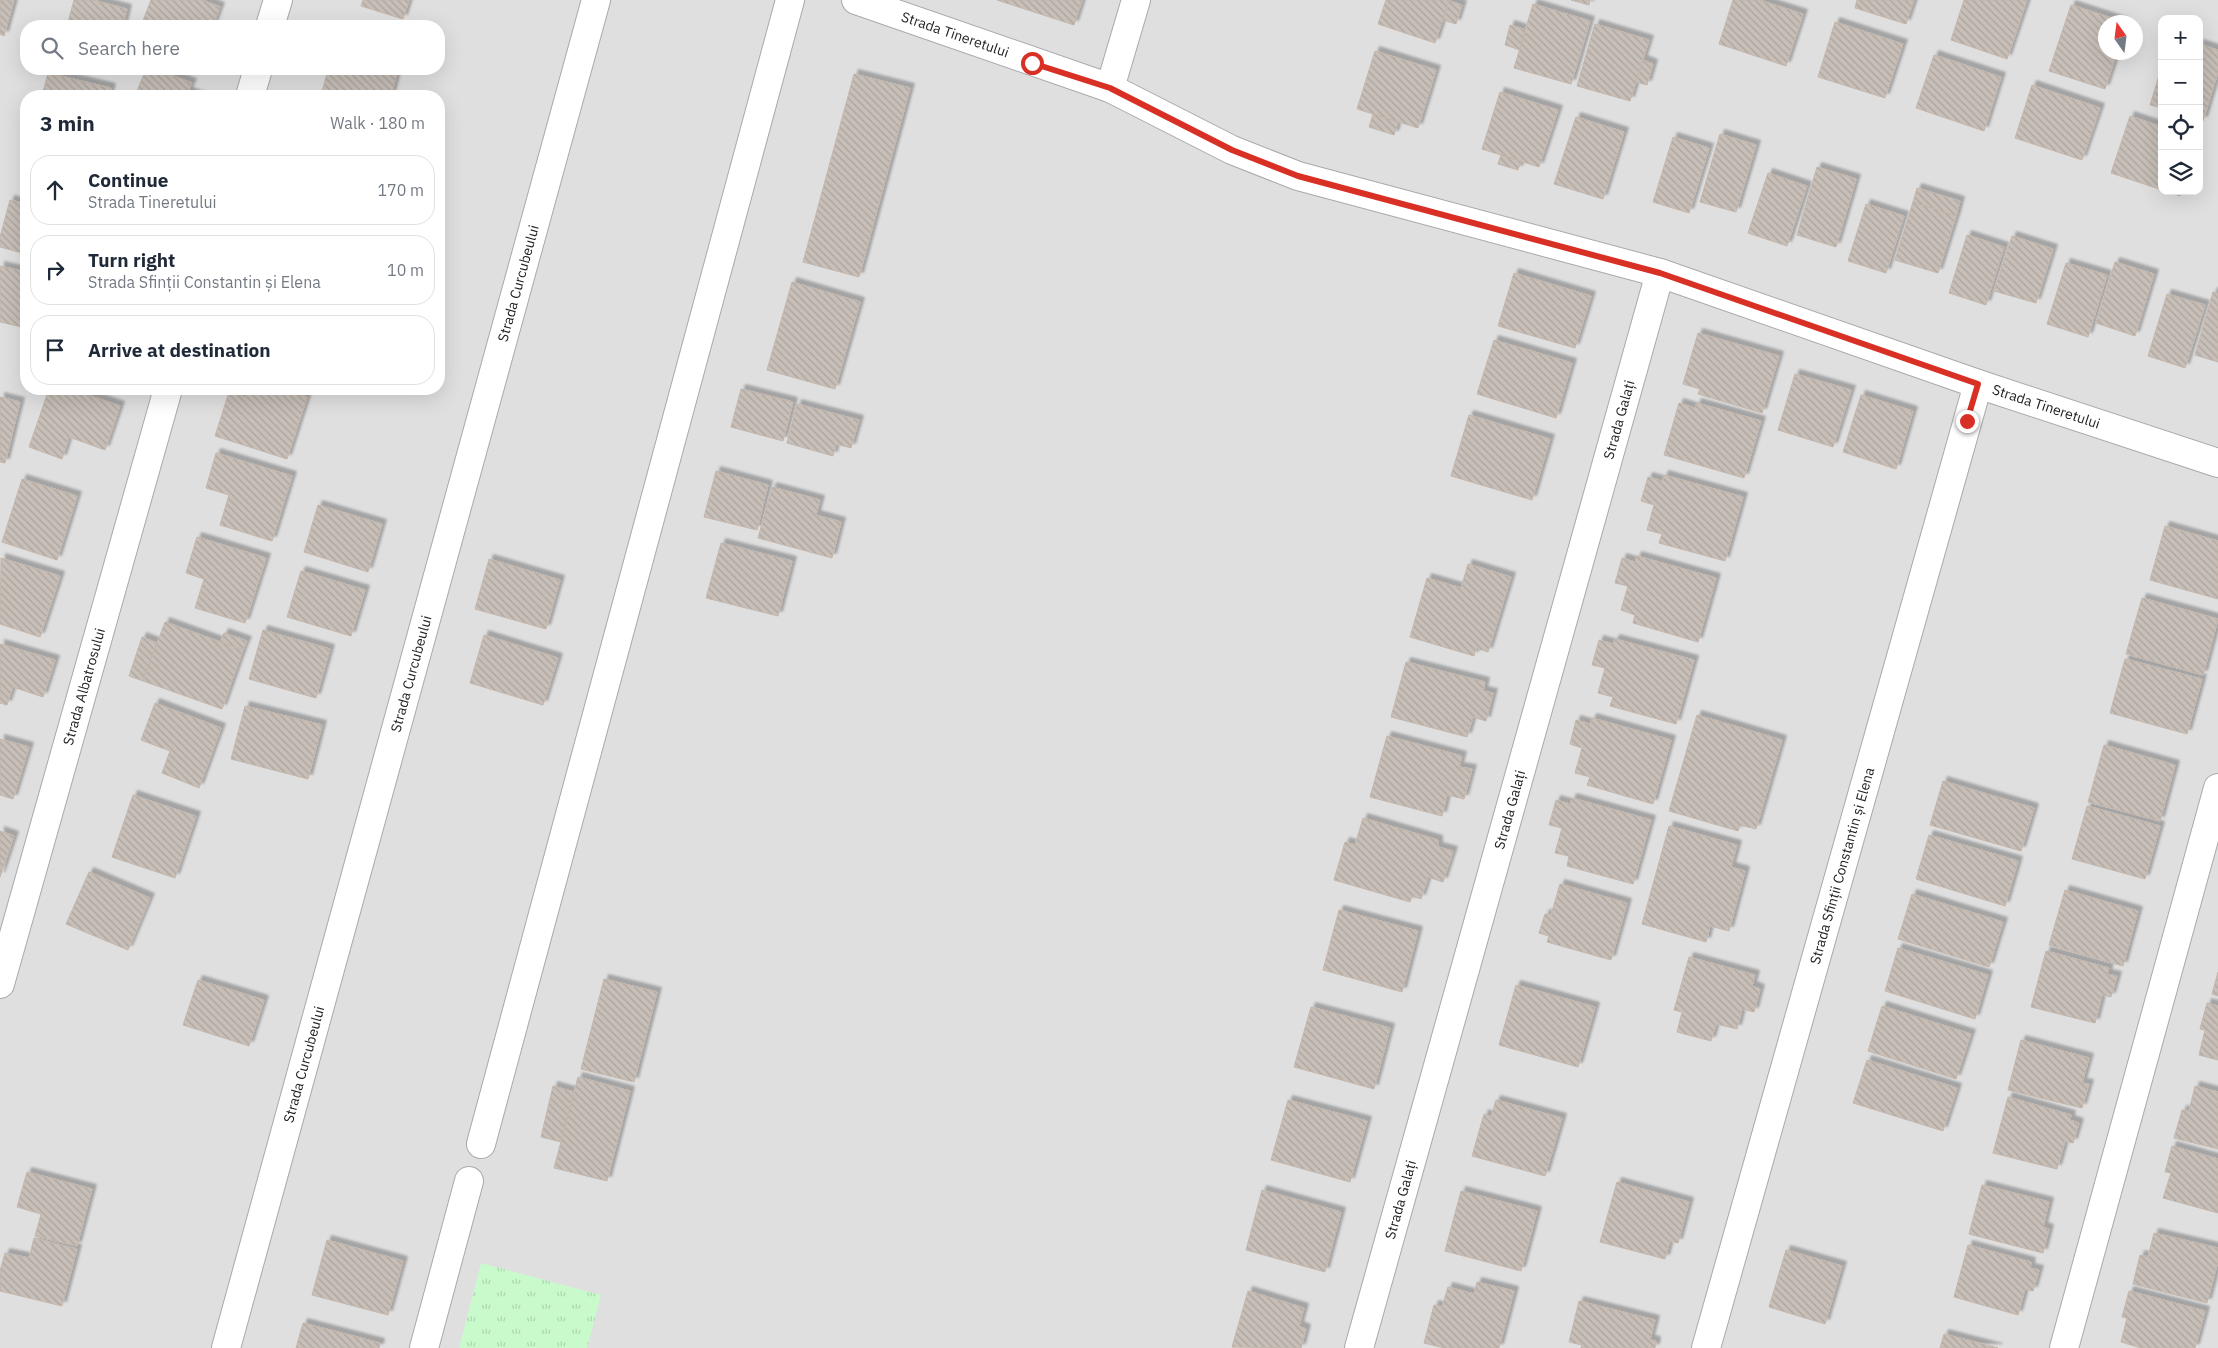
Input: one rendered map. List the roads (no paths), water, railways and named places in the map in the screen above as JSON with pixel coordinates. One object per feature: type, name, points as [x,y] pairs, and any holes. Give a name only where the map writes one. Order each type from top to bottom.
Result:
[{"type":"street","points":[[272,20],[278,0]]},
{"type":"street","name":"Strada Curcubeului","points":[[226,1348],[596,0]]},
{"type":"street","points":[[481,1144],[790,0]]},
{"type":"street","name":"Strada Tineretului","points":[[856,0],[1110,88],[1232,150],[1298,176],[1660,273],[1978,384],[2218,463]]},
{"type":"street","points":[[1110,88],[1136,0]]},
{"type":"street","points":[[252,90],[256,75]]},
{"type":"street","name":"Strada Galați","points":[[1359,1348],[1660,273]]},
{"type":"street","name":"Strada Sfinții Constantin și Elena","points":[[1706,1348],[1978,384]]},
{"type":"street","name":"Strada Albatrosului","points":[[0,984],[166,395]]},
{"type":"street","points":[[2064,1348],[2218,788]]},
{"type":"street","points":[[424,1348],[469,1182]]}]
